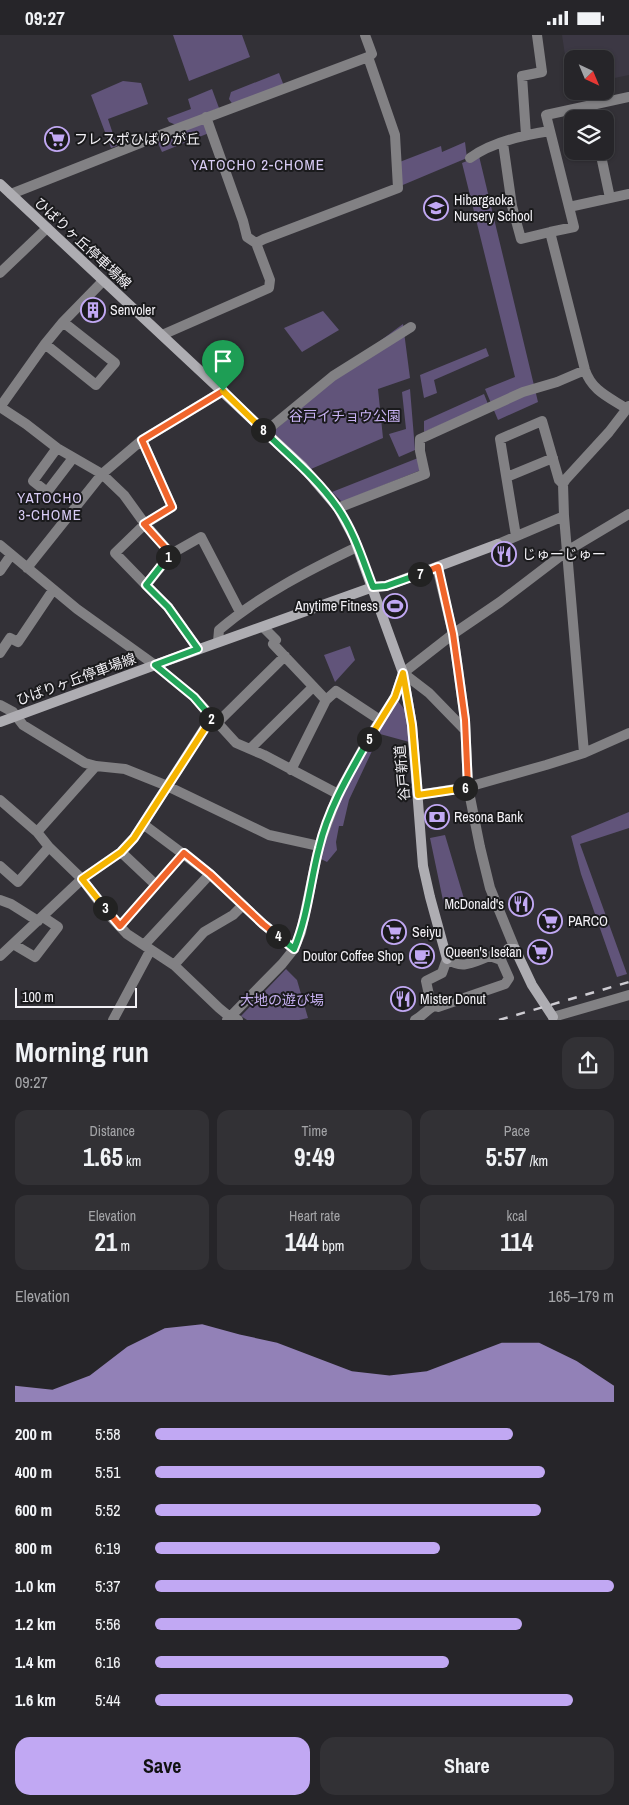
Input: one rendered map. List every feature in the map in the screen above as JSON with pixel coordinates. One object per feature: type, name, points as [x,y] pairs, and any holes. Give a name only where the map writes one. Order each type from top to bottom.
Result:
[{"type":"main road","name":"ひばりヶ丘停車場線","points":[[0,184],[223,391],[312,477],[338,508],[358,547],[373,587],[0,722]]},
{"type":"main road","points":[[373,587],[386,586],[498,544]]},
{"type":"main road","name":"谷戸新道","points":[[373,587],[403,673],[412,725],[423,866],[447,959]]},
{"type":"main road","points":[[512,949],[554,1019]]},
{"type":"street","points":[[11,195],[206,117],[368,57],[372,55],[364,35]]},
{"type":"street","points":[[526,135],[522,75],[542,72],[537,35]]},
{"type":"street","points":[[256,243],[398,188],[395,135],[368,57]]},
{"type":"street","points":[[503,143],[512,206],[521,239],[574,227],[546,115],[629,97]]},
{"type":"street","points":[[590,105],[591,110]]},
{"type":"street","points":[[162,335],[269,288],[270,280],[256,243],[247,237],[206,117]]},
{"type":"street","points":[[470,158],[481,150],[526,135],[550,131]]},
{"type":"street","points":[[602,160],[610,198]]},
{"type":"street","points":[[569,207],[629,194]]},
{"type":"street","points":[[0,273],[47,228]]},
{"type":"street","points":[[550,232],[589,381],[594,388],[628,407],[563,484]]},
{"type":"street","points":[[103,281],[63,322],[45,344],[1,409],[26,424],[56,448],[102,475],[124,495],[144,524],[171,554]]},
{"type":"street","points":[[45,344],[96,385],[115,363],[63,322]]},
{"type":"street","points":[[265,432],[333,376],[411,327]]},
{"type":"street","points":[[338,508],[426,474],[420,451],[420,439],[523,392],[557,382],[585,370]]},
{"type":"street","points":[[27,568],[102,475],[142,440],[223,391]]},
{"type":"street","points":[[516,536],[500,439],[542,421],[560,480],[563,484],[584,753]]},
{"type":"street","points":[[142,440],[172,507],[144,524],[114,553],[168,607],[198,649]]},
{"type":"street","points":[[56,448],[33,481],[47,492],[73,458]]},
{"type":"street","points":[[507,477],[553,458]]},
{"type":"street","points":[[0,800],[37,832],[82,879],[127,934],[174,965],[232,1019],[294,949],[301,932],[319,847],[338,795],[395,697],[403,673],[567,551],[629,514]]},
{"type":"street","points":[[498,544],[564,515]]},
{"type":"street","points":[[146,585],[171,554],[201,537],[240,612]]},
{"type":"street","points":[[0,545],[77,609],[155,665],[194,697],[236,743],[291,769],[338,795]]},
{"type":"street","points":[[218,643],[219,630],[240,612],[304,573],[358,547]]},
{"type":"street","points":[[0,571],[11,555]]},
{"type":"street","points":[[438,567],[453,634],[465,730],[468,787],[490,888],[512,949]]},
{"type":"street","points":[[0,653],[10,638],[18,642],[53,590]]},
{"type":"street","points":[[263,627],[276,640],[273,644],[326,700]]},
{"type":"street","points":[[0,956],[82,879],[121,852],[144,824],[214,721],[285,657]]},
{"type":"street","points":[[403,673],[429,693],[465,730]]},
{"type":"street","points":[[250,749],[313,687]]},
{"type":"street","points":[[291,769],[326,700],[336,691],[380,720]]},
{"type":"street","points":[[0,705],[13,712],[23,725],[85,763],[125,769],[270,835],[319,847]]},
{"type":"street","points":[[418,795],[468,787],[584,753],[629,733]]},
{"type":"street","points":[[37,832],[96,766]]},
{"type":"street","points":[[144,824],[210,874],[263,924],[294,949]]},
{"type":"street","points":[[0,866],[18,882],[50,847]]},
{"type":"street","points":[[121,852],[156,885]]},
{"type":"street","points":[[120,926],[184,853]]},
{"type":"street","points":[[113,1020],[147,948],[210,874]]},
{"type":"street","points":[[0,900],[58,927],[35,957],[13,944]]},
{"type":"street","points":[[174,965],[204,932],[233,915],[243,905]]},
{"type":"street","points":[[434,1007],[425,984],[426,981],[490,955],[512,949]]},
{"type":"street","points":[[501,960],[502,955],[512,949]]},
{"type":"street","points":[[415,1020],[421,1017],[425,1011],[434,1007],[505,984],[509,978],[501,960],[490,955]]},
{"type":"street","points":[[442,973],[447,959],[462,966]]},
{"type":"street","points":[[554,1019],[629,995]]},
{"type":"shaded area","points":[[562,35],[629,35],[629,75],[614,78],[614,50],[564,50]]},
{"type":"green space","points":[[173,35],[242,35],[250,57],[189,81]]},
{"type":"green space","points":[[279,73],[284,86],[233,105],[229,99],[231,92]]},
{"type":"green space","points":[[123,81],[141,83],[148,104],[108,119],[117,146],[111,148],[91,95]]},
{"type":"green space","points":[[212,89],[219,108],[176,125],[169,122],[167,118],[191,109],[188,99]]},
{"type":"green space","points":[[205,120],[209,133],[162,152],[156,139]]},
{"type":"green space","points":[[465,142],[467,158],[398,187],[397,163],[441,146],[442,152]]},
{"type":"green space","points":[[479,156],[538,402],[498,420],[485,389],[515,377],[462,163]]},
{"type":"green space","points":[[323,311],[339,330],[302,352],[284,328]]},
{"type":"green space","name":"谷戸イチョウ公園","points":[[403,324],[410,378],[378,389],[383,438],[311,469],[273,432],[357,358]]},
{"type":"green space","points":[[486,348],[489,356],[434,380],[437,393],[424,398],[420,375]]},
{"type":"green space","points":[[410,389],[415,450],[399,457],[389,434],[406,429],[402,392]]},
{"type":"green space","points":[[484,394],[488,404],[424,432],[424,421]]},
{"type":"green space","points":[[418,458],[421,470],[342,502],[332,492]]},
{"type":"green space","points":[[350,646],[355,660],[335,682],[324,655]]},
{"type":"green space","points":[[395,697],[411,718],[413,743],[380,734],[349,800],[343,826],[339,826],[336,842],[337,850],[327,862],[317,857],[338,794]]},
{"type":"green space","points":[[629,812],[629,828],[580,844],[627,974],[617,977],[581,874],[571,836]]},
{"type":"green space","points":[[445,835],[465,902],[445,910],[430,838]]},
{"type":"green space","name":"大地の遊び場","points":[[286,969],[297,980],[308,1018],[299,1020],[247,1020],[241,1016]]},
{"type":"railway","points":[[499,1020],[629,982]]},
{"type":"place","name":"フレスポひばりが丘","points":[[57,139]]},
{"type":"place","name":"Hibargaoka Nursery School","points":[[436,208]]},
{"type":"place","name":"Senvoler","points":[[93,310]]},
{"type":"place","name":"じゅーじゅー","points":[[504,554]]},
{"type":"place","name":"Anytime Fitness","points":[[395,606]]},
{"type":"place","name":"Resona Bank","points":[[437,817]]},
{"type":"place","name":"McDonald's","points":[[521,904]]},
{"type":"place","name":"PARCO","points":[[550,921]]},
{"type":"place","name":"Seiyu","points":[[394,932]]},
{"type":"place","name":"Queen's Isetan","points":[[540,952]]},
{"type":"place","name":"Doutor Coffee Shop","points":[[422,956]]},
{"type":"place","name":"Mister Donut","points":[[403,999]]},
{"type":"district","name":"YATOCHO 2-CHOME","points":[[258,165]]},
{"type":"district","name":"YATOCHO 3-CHOME","points":[[50,506]]},
{"type":"route","points":[[223,391],[303,467],[325,491],[338,508],[354,538],[373,587],[386,586],[438,567],[453,634],[465,720],[468,787],[418,795],[412,725],[403,673],[395,697],[370,736],[338,795],[319,847],[310,896],[301,932],[294,949],[263,924],[210,874],[184,853],[120,926],[82,879],[121,852],[134,838],[212,718],[194,697],[155,665],[198,649],[168,607],[146,585],[171,554],[144,524],[172,507],[142,440],[223,391]]}]
